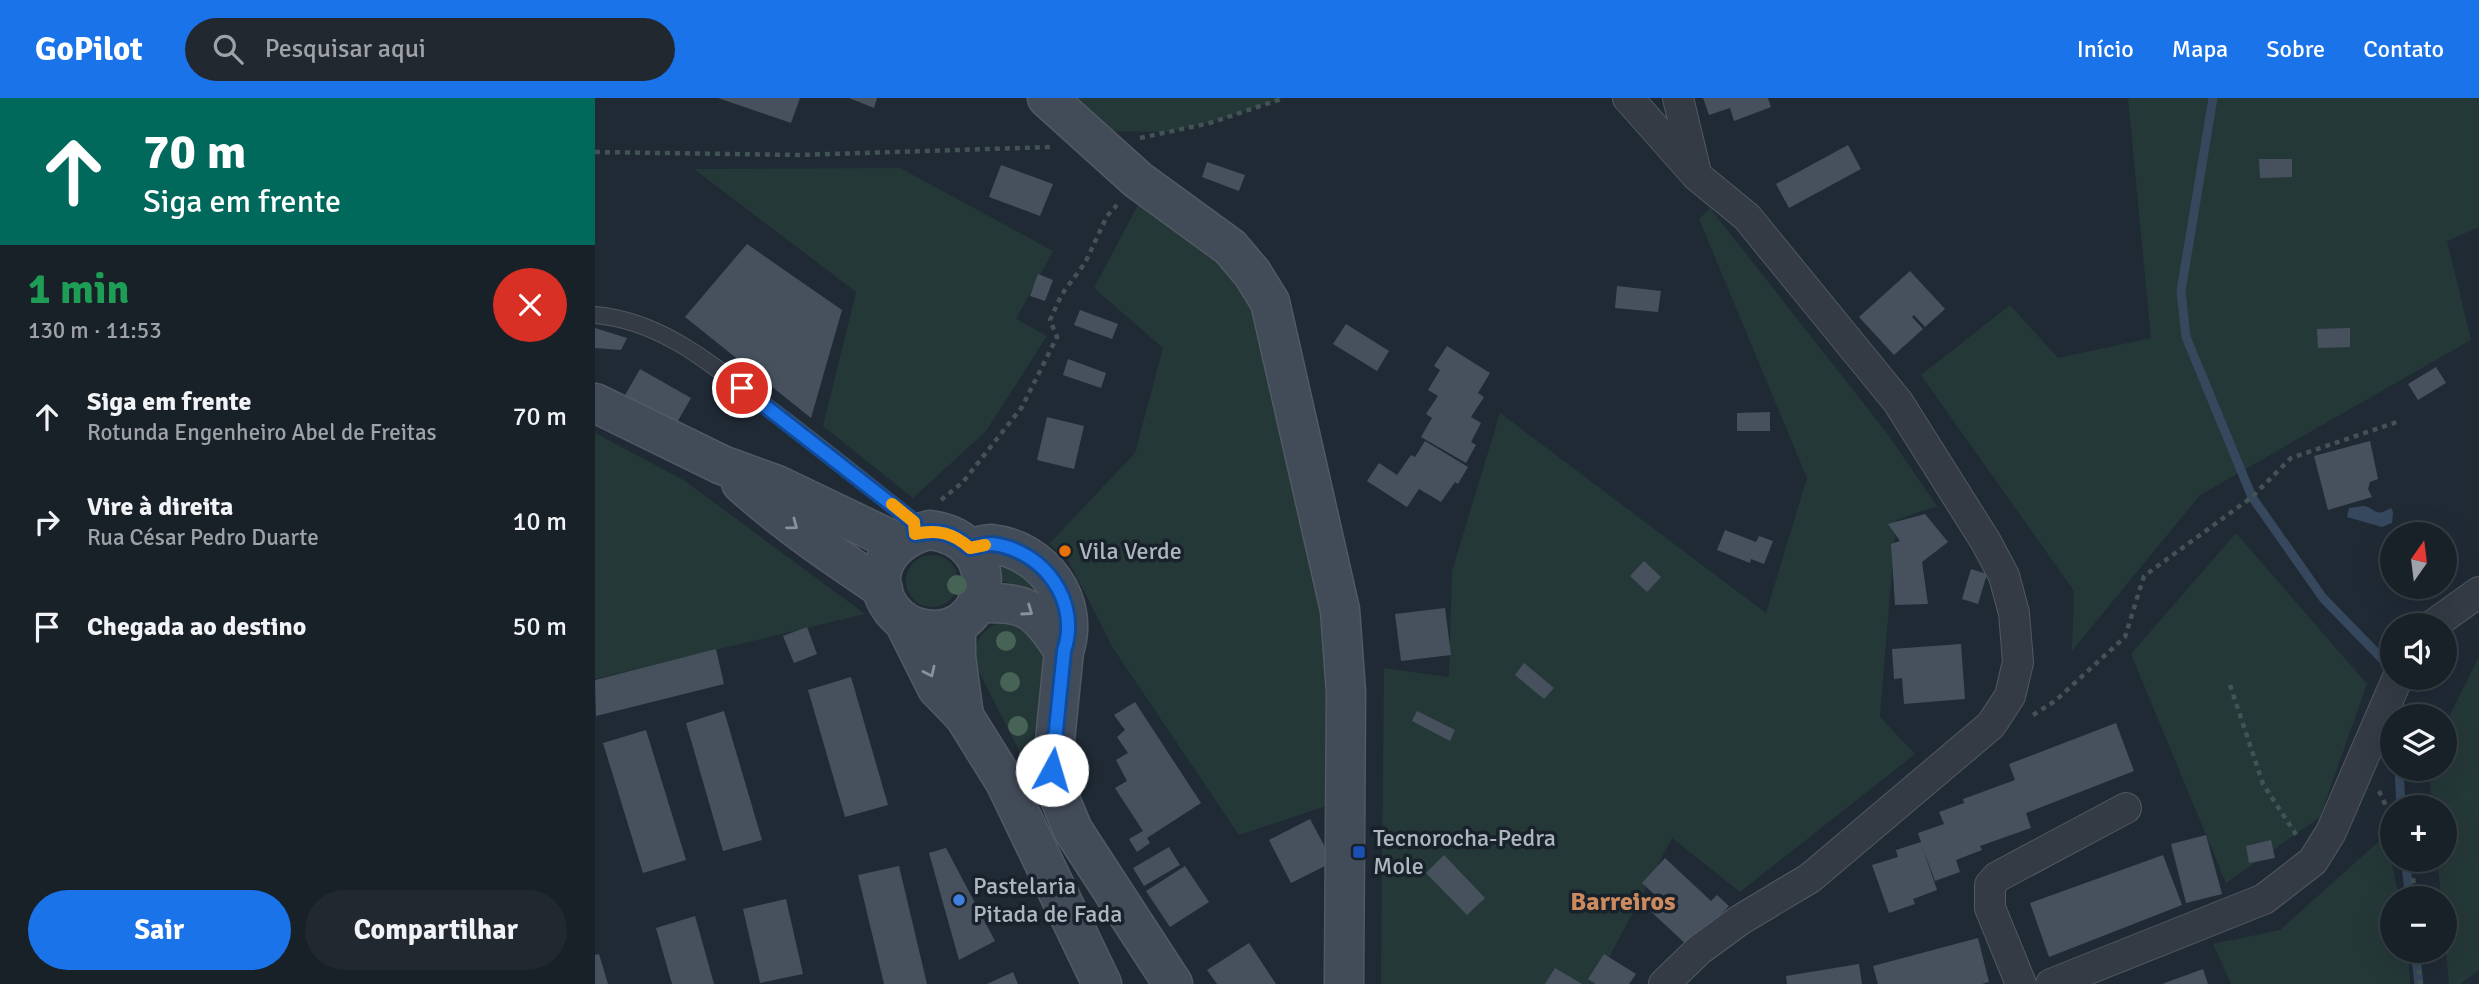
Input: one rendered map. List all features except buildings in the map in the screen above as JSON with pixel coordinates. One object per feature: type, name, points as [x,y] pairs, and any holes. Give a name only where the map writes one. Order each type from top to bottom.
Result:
[{"type":"main road","points":[[1047,98],[1139,180],[1230,247],[1252,273],[1270,302],[1340,610],[1346,692],[1344,984]]},
{"type":"main road","points":[[595,403],[722,466],[909,533],[930,530],[959,538],[970,548],[982,575],[981,589],[966,615],[956,657],[964,716]]},
{"type":"main road","points":[[722,466],[763,503],[883,589]]},
{"type":"main road","points":[[909,533],[887,559],[882,579],[887,601],[904,621],[937,688],[964,716],[1005,782],[1102,984]]},
{"type":"main road","points":[[970,548],[989,544],[1016,550],[1039,562],[1053,580],[1066,608],[1069,637],[1064,651],[1052,770],[1060,799],[1073,830],[1173,984]]},
{"type":"main road","points":[[904,621],[916,628],[931,630],[966,615],[1009,602],[1022,605],[1049,630],[1064,651]]},
{"type":"street","points":[[1628,98],[1697,176],[1747,217],[1898,402],[2004,576],[2014,613],[2018,662],[2010,696],[1991,726],[1810,878],[1740,920],[1709,943],[1664,984]]},
{"type":"street","points":[[1678,98],[1697,176]]},
{"type":"street","points":[[2450,613],[2479,592]]},
{"type":"street","points":[[2051,984],[2263,899],[2290,881],[2313,861],[2331,832],[2392,690]]},
{"type":"street","points":[[2021,984],[1990,908],[1990,886],[1997,877],[2126,808]]},
{"type":"lane","points":[[595,315],[648,327],[683,344],[822,449],[909,533]]},
{"type":"path","points":[[595,152],[799,155],[1100,146],[1210,123],[1284,98]]},
{"type":"path","points":[[909,533],[963,482],[1022,407],[1057,337],[1050,320],[1062,294],[1085,263],[1107,216],[1139,180]]},
{"type":"path","points":[[1991,726],[2025,720],[2055,701],[2125,638],[2144,576],[2252,497],[2291,458],[2397,422]]},
{"type":"path","points":[[2229,685],[2263,784],[2313,861]]},
{"type":"path","points":[[2374,781],[2381,795]]},
{"type":"path","points":[[2419,963],[2420,984]]},
{"type":"shaded area","points":[[1075,98],[1284,98],[1210,123],[1166,132],[1105,131]]},
{"type":"shaded area","points":[[2128,98],[2479,98],[2479,227],[2447,241],[2471,340],[2200,495],[2072,651],[2074,591],[1921,375],[2010,305],[2058,358],[2151,338]]},
{"type":"shaded area","points":[[900,168],[1053,251],[1016,319],[1047,336],[986,431],[913,498],[823,426],[856,292],[694,169]]},
{"type":"shaded area","points":[[1139,203],[1243,280],[1290,438],[1341,696],[1332,804],[1239,835],[1113,648],[1068,560],[1049,544],[1135,453],[1163,348],[1094,288]]},
{"type":"shaded area","points":[[1710,208],[1886,432],[1937,506],[1896,520],[1880,717],[1915,754],[1740,892],[1672,838],[1595,984],[1381,984],[1384,668],[1449,677],[1452,571],[1500,413],[1766,613],[1807,478],[1699,219]]},
{"type":"shaded area","points":[[595,433],[685,481],[865,614],[595,679]]},
{"type":"shaded area","points":[[2236,533],[2367,684],[2320,817],[2226,883],[2131,654]]},
{"type":"shaded area","points":[[1002,552],[1037,591],[1002,581]]},
{"type":"shaded area","points":[[932,555],[942,557],[950,563],[956,571],[956,591],[950,599],[942,605],[932,607],[922,605],[914,599],[908,591],[906,581],[908,571],[914,563],[922,557]]},
{"type":"shaded area","points":[[1002,622],[1012,622],[1025,630],[1044,651],[1048,670],[1027,766],[975,664],[975,649],[980,637],[989,628]]},
{"type":"shaded area","points":[[2479,657],[2479,970],[2460,984],[2449,984],[2447,963],[2457,963],[2457,886],[2440,886],[2438,872],[2457,872],[2457,795],[2431,795],[2430,781],[2457,781],[2456,704]]},
{"type":"shaded area","points":[[2380,840],[2380,872],[2394,872],[2397,886],[2380,886],[2380,963],[2409,963],[2410,984],[2231,984],[2213,944],[2280,930]]},
{"type":"water","points":[[2363,506],[2380,513],[2391,508],[2392,522],[2380,522],[2380,526],[2347,517],[2349,508]]},
{"type":"waterway","points":[[2213,98],[2181,291],[2186,337],[2252,497],[2323,598],[2380,657]]},
{"type":"waterway","points":[[2400,781],[2400,795]]},
{"type":"waterway","points":[[2407,872],[2408,886]]},
{"type":"waterway","points":[[2417,963],[2419,984]]},
{"type":"slow traffic","points":[[892,504],[914,522],[915,534],[930,530],[945,532],[959,538],[970,548],[985,545]]},
{"type":"place","name":"Vila Verde","points":[[1065,551]]},
{"type":"place","name":"Tecnorocha-Pedra Mole","points":[[1359,852]]},
{"type":"place","name":"Pastelaria Pitada de Fada","points":[[959,900]]},
{"type":"district","name":"Barreiros","points":[[1623,901]]},
{"type":"route","points":[[742,388],[914,522],[915,534],[930,530],[945,532],[959,538],[970,548],[989,544],[1016,550],[1039,562],[1053,580],[1066,608],[1069,626],[1052,770]]}]
